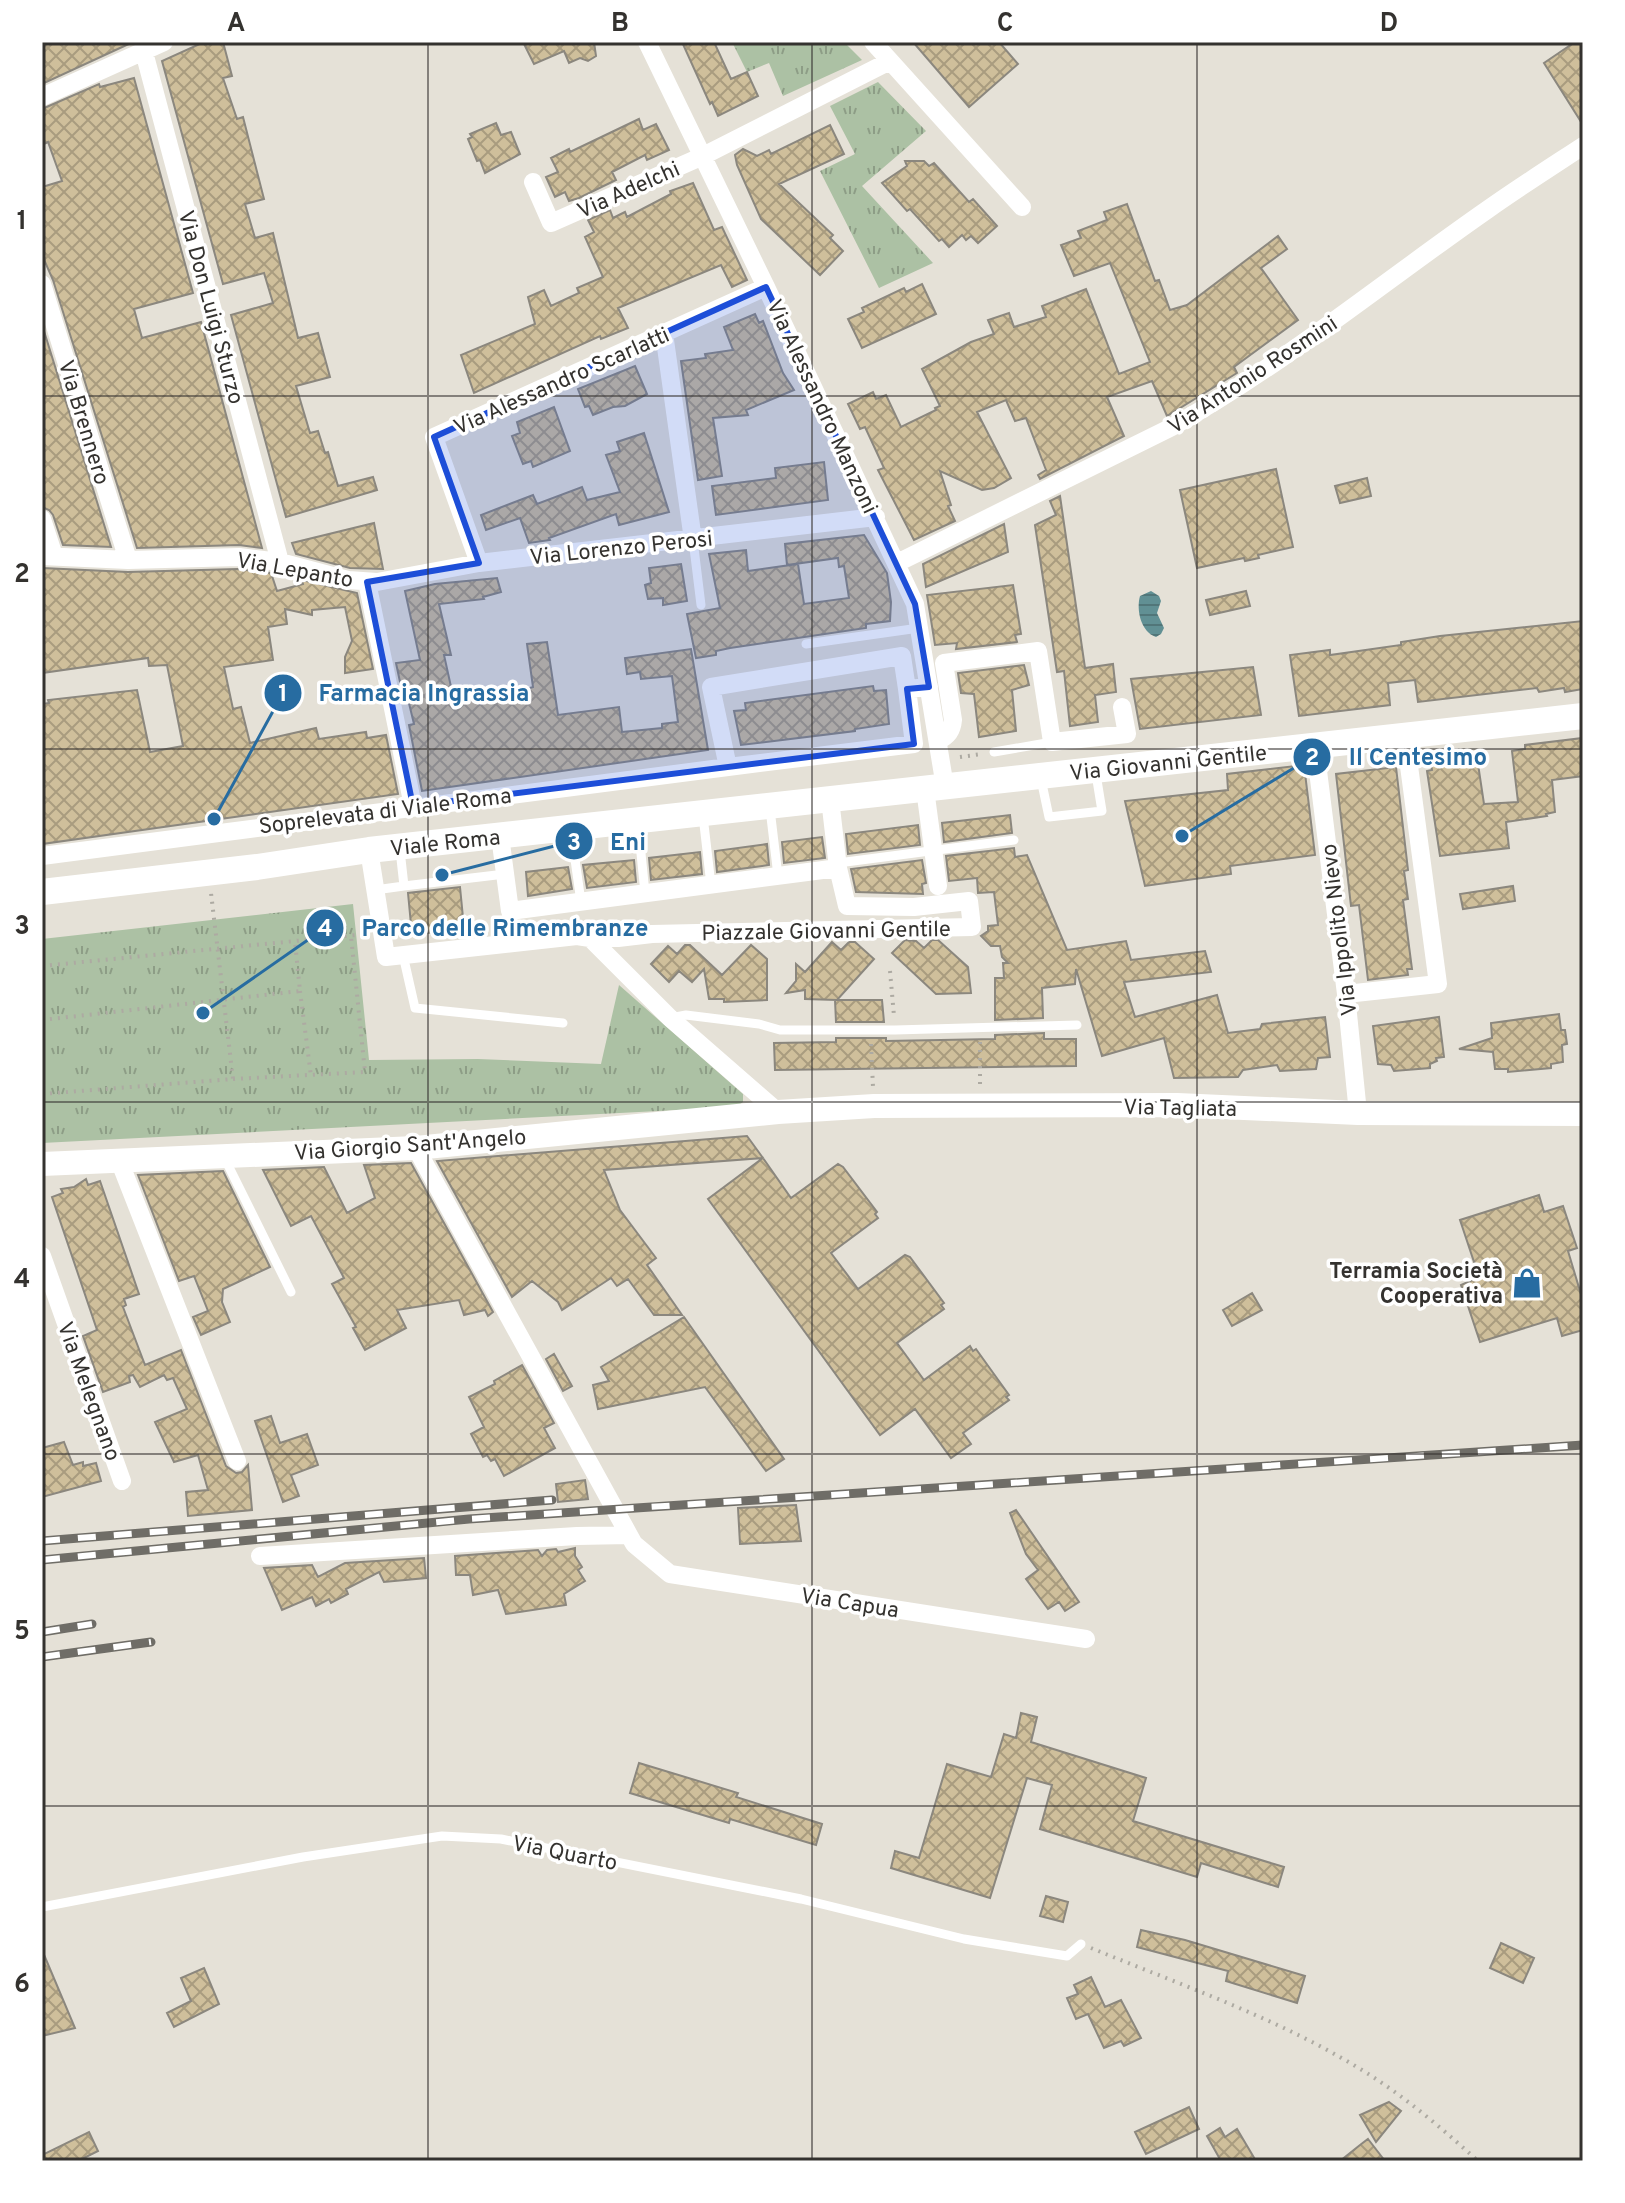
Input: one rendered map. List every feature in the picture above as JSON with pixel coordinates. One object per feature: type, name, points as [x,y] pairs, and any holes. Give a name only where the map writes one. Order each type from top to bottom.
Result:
[{"type":"main road","name":"Via Giovanni Gentile","points":[[935,788],[1583,716]]},
{"type":"main road","name":"Viale Roma","points":[[42,892],[369,850],[935,788]]},
{"type":"street","points":[[42,97],[164,42]]},
{"type":"street","name":"Via Alessandro Manzoni","points":[[647,42],[915,604],[941,760],[935,788],[934,850],[938,886]]},
{"type":"street","points":[[873,42],[1022,207]]},
{"type":"street","name":"Via Don Luigi Sturzo","points":[[144,52],[280,562]]},
{"type":"street","points":[[703,156],[890,61]]},
{"type":"street","name":"Via Antonio Rosmini","points":[[897,563],[1213,404],[1319,334],[1486,210],[1583,146]]},
{"type":"street","name":"Via Adelchi","points":[[533,182],[551,223],[703,156]]},
{"type":"street","name":"Via Brennero","points":[[42,284],[128,560]]},
{"type":"street","name":"Via Alessandro Scarlatti","points":[[479,563],[434,437],[766,287]]},
{"type":"street","points":[[664,333],[693,540]]},
{"type":"street","name":"Via Lorenzo Perosi","points":[[367,582],[479,563],[876,517]]},
{"type":"street","points":[[42,519],[48,556]]},
{"type":"street","name":"Via Lepanto","points":[[48,556],[128,560],[239,557],[280,562],[367,582],[413,806]]},
{"type":"street","points":[[938,741],[947,737],[953,720],[944,663],[1038,651],[1052,742],[1127,734],[1122,707]]},
{"type":"street","points":[[728,767],[711,687],[902,656],[907,689],[929,687]]},
{"type":"street","name":"Soprelevata di Viale Roma","points":[[42,856],[914,744],[907,689]]},
{"type":"street","points":[[1346,994],[1438,984],[1405,736]]},
{"type":"street","name":"Via Ippolito Nievo","points":[[1315,747],[1358,1113]]},
{"type":"street","name":"Piazzale Giovanni Gentile","points":[[590,938],[972,927],[969,901],[914,907],[847,906],[838,866],[830,799]]},
{"type":"street","name":"Piazzale Giovanni Gentile","points":[[500,836],[510,911],[838,866]]},
{"type":"street","points":[[369,850],[386,957],[504,942],[577,936],[590,938],[670,1018],[778,1112]]},
{"type":"street","name":"Via Tagliata","points":[[778,1112],[874,1106],[1177,1105],[1358,1113],[1583,1114]]},
{"type":"street","name":"Via Giorgio Sant'Angelo","points":[[42,1164],[416,1148],[778,1112]]},
{"type":"street","name":"Via Capua","points":[[416,1148],[634,1544],[670,1574],[1086,1639]]},
{"type":"street","points":[[119,1160],[237,1461]]},
{"type":"street","name":"Via Melegnano","points":[[42,1256],[122,1481]]},
{"type":"street","points":[[260,1556],[629,1535]]},
{"type":"lane","points":[[693,540],[701,605]]},
{"type":"lane","points":[[806,644],[919,628]]},
{"type":"lane","points":[[994,752],[1052,742]]},
{"type":"lane","points":[[1041,776],[1049,817],[1102,811],[1095,770]]},
{"type":"lane","points":[[770,806],[778,876]]},
{"type":"lane","points":[[703,813],[711,885]]},
{"type":"lane","points":[[638,820],[645,893]]},
{"type":"lane","points":[[571,828],[581,902]]},
{"type":"lane","name":"Piazzale Giovanni Gentile","points":[[838,866],[1014,840]]},
{"type":"lane","points":[[400,847],[404,886]]},
{"type":"lane","points":[[375,890],[505,874]]},
{"type":"lane","points":[[403,955],[415,1008],[563,1023]]},
{"type":"lane","points":[[670,1018],[686,1015],[759,1024],[780,1030],[1077,1025]]},
{"type":"lane","points":[[223,1156],[291,1292]]},
{"type":"lane","name":"Via Quarto","points":[[42,1907],[303,1857],[442,1836],[468,1836],[501,1839],[801,1899],[979,1941],[1067,1956],[1081,1944]]},
{"type":"path","points":[[941,760],[994,752]]},
{"type":"path","points":[[209,872],[233,1079]]},
{"type":"path","points":[[42,966],[382,932]]},
{"type":"path","points":[[42,1094],[365,1072],[351,935]]},
{"type":"path","points":[[295,941],[311,1076]]},
{"type":"path","points":[[890,971],[895,1030]]},
{"type":"path","points":[[42,1020],[300,991]]},
{"type":"path","points":[[979,1028],[980,1062]]},
{"type":"path","points":[[871,1030],[872,1073]]},
{"type":"path","points":[[1081,1944],[1269,2020],[1360,2070],[1478,2161]]},
{"type":"highlighted area","points":[[766,287],[915,604],[929,687],[907,689],[914,744],[413,806],[367,582],[479,563],[434,437]]},
{"type":"green space","points":[[732,42],[844,42],[862,60],[783,96],[769,63],[747,72]]},
{"type":"green space","points":[[878,82],[926,131],[862,186],[933,263],[879,288],[820,171],[855,154],[830,106]]},
{"type":"green space","points":[[353,904],[369,1060],[478,1059],[601,1064],[619,985],[743,1094],[743,1102],[736,1107],[42,1143],[42,939]]},
{"type":"water","points":[[1151,591],[1161,601],[1157,613],[1164,628],[1156,637],[1143,626],[1139,614],[1140,596]]},
{"type":"building","points":[[42,42],[133,42],[42,84]]},
{"type":"building","points":[[204,42],[223,42],[232,76],[223,78],[237,119],[243,117],[264,199],[245,204],[255,238],[273,233],[298,338],[318,333],[330,377],[296,386],[310,433],[318,431],[338,486],[373,477],[377,490],[286,517],[231,315],[273,303],[264,273],[223,284],[162,61]]},
{"type":"building","points":[[523,42],[594,42],[596,56],[588,61],[580,58],[569,63],[564,51],[534,64]]},
{"type":"building","points":[[682,42],[714,42],[731,79],[747,72],[758,96],[718,116]]},
{"type":"building","points":[[913,42],[999,42],[1018,64],[969,107]]},
{"type":"building","points":[[1575,42],[1583,42],[1583,125],[1544,63]]},
{"type":"building","points":[[134,78],[193,293],[134,309],[142,338],[201,322],[262,548],[239,545],[137,548],[53,280],[42,255],[42,187],[62,181],[48,142],[42,145],[42,109],[99,84],[100,87]]},
{"type":"building","points":[[639,119],[643,130],[656,124],[669,150],[647,160],[645,155],[612,172],[616,180],[579,198],[569,201],[565,192],[555,197],[546,177],[558,172],[551,158]]},
{"type":"building","points":[[496,123],[501,135],[511,132],[520,154],[485,173],[468,139],[472,137],[470,134]]},
{"type":"building","points":[[830,125],[844,154],[779,184],[833,235],[830,238],[843,251],[820,275],[761,219],[735,155],[743,149],[757,156],[769,150],[771,154]]},
{"type":"building","points":[[905,161],[924,161],[929,166],[934,163],[969,202],[973,199],[997,226],[978,243],[971,236],[966,240],[962,235],[949,247],[942,239],[939,241],[882,183],[907,166]]},
{"type":"building","points":[[693,183],[714,230],[722,227],[747,280],[732,287],[721,265],[618,308],[628,328],[601,339],[600,336],[474,393],[461,355],[535,324],[528,297],[544,290],[551,306],[579,293],[577,288],[603,277],[585,237],[594,232],[588,220],[610,210],[613,218],[625,212],[627,217],[671,194],[670,191]]},
{"type":"building","points":[[1127,204],[1155,281],[1159,280],[1170,310],[1187,305],[1278,236],[1287,249],[1261,268],[1298,320],[1234,367],[1237,373],[1167,416],[1152,381],[1107,397],[1124,436],[1040,479],[1038,475],[1046,470],[1026,418],[1015,421],[1006,400],[977,412],[1011,478],[994,488],[982,490],[940,471],[955,521],[914,540],[878,470],[884,468],[865,427],[860,429],[848,404],[873,392],[876,399],[886,395],[901,427],[940,406],[922,369],[971,342],[994,334],[988,320],[1009,313],[1014,327],[1046,317],[1042,306],[1086,289],[1119,374],[1150,362],[1110,263],[1074,276],[1061,245],[1081,238],[1078,231],[1107,220],[1104,212]]},
{"type":"building","points":[[922,284],[936,314],[862,348],[848,319],[864,312],[862,308],[904,288],[906,292]]},
{"type":"building","points":[[755,314],[759,323],[763,321],[783,373],[794,390],[746,410],[748,415],[713,418],[722,476],[698,480],[681,361],[733,350],[724,327]]},
{"type":"building","points":[[44,331],[111,547],[63,545],[53,515],[42,507]]},
{"type":"building","points":[[635,366],[647,394],[625,406],[593,415],[589,406],[585,407],[578,389]]},
{"type":"building","points":[[554,407],[570,451],[533,467],[531,461],[523,464],[512,436],[520,433],[517,422]]},
{"type":"building","points":[[644,433],[669,512],[619,525],[616,514],[550,540],[529,543],[520,518],[486,530],[481,515],[533,495],[537,504],[582,487],[587,500],[620,492],[606,455],[620,451],[617,442]]},
{"type":"building","points":[[824,462],[828,500],[716,515],[712,486],[776,478],[775,468]]},
{"type":"building","points":[[1276,469],[1293,547],[1258,555],[1259,558],[1197,568],[1180,490]]},
{"type":"building","points":[[1367,478],[1371,496],[1340,503],[1335,486]]},
{"type":"building","points":[[1060,496],[1085,668],[1113,664],[1116,692],[1095,695],[1098,722],[1070,726],[1064,671],[1057,672],[1035,525],[1056,515],[1050,501]]},
{"type":"building","points":[[374,523],[383,569],[350,568],[296,554],[292,543]]},
{"type":"building","points":[[1004,524],[1008,552],[926,587],[923,564]]},
{"type":"building","points":[[864,535],[887,573],[890,621],[866,624],[866,628],[730,648],[716,651],[716,655],[696,658],[687,614],[720,608],[709,554],[746,550],[748,571],[798,564],[804,604],[849,598],[844,566],[839,567],[838,558],[787,565],[785,544]]},
{"type":"building","points":[[681,564],[687,601],[663,605],[663,598],[648,599],[645,585],[651,583],[649,568]]},
{"type":"building","points":[[42,568],[128,572],[238,569],[271,573],[277,591],[303,584],[302,580],[357,593],[373,669],[345,673],[345,657],[352,641],[345,607],[312,610],[312,615],[285,609],[287,624],[268,627],[273,660],[224,667],[233,709],[241,707],[250,743],[316,728],[319,739],[366,732],[367,738],[386,735],[398,794],[42,844],[42,704],[49,703],[48,700],[137,690],[150,752],[183,746],[167,665],[149,666],[148,658],[42,673]]},
{"type":"building","points":[[497,578],[501,592],[484,599],[439,604],[451,655],[444,655],[455,705],[478,698],[480,704],[533,687],[527,644],[547,642],[558,715],[619,707],[622,732],[662,728],[662,724],[678,722],[672,676],[641,679],[640,672],[627,674],[625,658],[691,649],[708,750],[422,791],[409,725],[414,724],[407,695],[403,696],[396,663],[420,660],[405,591],[435,584]]},
{"type":"building","points":[[1013,585],[1021,634],[1015,635],[1017,642],[956,649],[957,643],[935,645],[927,595]]},
{"type":"building","points":[[1246,591],[1250,606],[1210,615],[1206,600]]},
{"type":"building","points":[[1583,621],[1583,689],[1539,692],[1537,688],[1418,702],[1415,680],[1388,683],[1390,705],[1299,716],[1290,655],[1330,650],[1330,655],[1440,636]]},
{"type":"building","points":[[1024,665],[1029,685],[1012,690],[1016,731],[979,737],[974,694],[961,693],[958,673]]},
{"type":"building","points":[[1253,667],[1261,715],[1140,729],[1131,679]]},
{"type":"building","points":[[873,686],[874,691],[886,690],[889,724],[741,745],[734,711],[746,710],[745,703]]},
{"type":"building","points":[[1583,738],[1583,776],[1552,780],[1555,812],[1506,822],[1509,848],[1440,856],[1427,771],[1432,770],[1431,763],[1473,757],[1474,764],[1478,764],[1484,804],[1518,802],[1512,751],[1525,749],[1525,745]]},
{"type":"building","points":[[1304,765],[1315,855],[1230,866],[1231,874],[1145,886],[1125,801],[1228,790],[1227,774]]},
{"type":"building","points":[[1396,767],[1408,870],[1404,871],[1408,899],[1403,900],[1412,969],[1407,969],[1408,975],[1368,980],[1359,905],[1351,906],[1336,774]]},
{"type":"building","points":[[1010,815],[1012,833],[944,842],[942,823]]},
{"type":"building","points":[[918,825],[920,845],[848,854],[846,834]]},
{"type":"building","points":[[822,837],[825,858],[784,863],[782,842]]},
{"type":"building","points":[[767,844],[769,865],[717,872],[715,851]]},
{"type":"building","points":[[1014,848],[1015,857],[1027,855],[1067,950],[1126,941],[1131,960],[1205,951],[1211,972],[1124,982],[1135,1017],[1217,995],[1228,1033],[1260,1029],[1262,1024],[1325,1017],[1330,1057],[1318,1058],[1316,1069],[1280,1071],[1277,1065],[1243,1070],[1238,1077],[1174,1078],[1164,1038],[1102,1056],[1076,969],[1075,984],[1042,988],[1043,1018],[995,1020],[995,978],[1004,978],[1003,963],[1008,963],[1002,957],[1000,946],[991,946],[981,936],[988,931],[988,926],[998,925],[994,892],[978,893],[977,878],[949,881],[946,856]]},
{"type":"building","points":[[700,852],[702,874],[651,880],[649,858]]},
{"type":"building","points":[[634,860],[636,882],[587,888],[583,865]]},
{"type":"building","points":[[922,860],[926,883],[922,884],[923,894],[856,892],[851,869]]},
{"type":"building","points":[[568,867],[572,889],[528,896],[526,872]]},
{"type":"building","points":[[1513,886],[1515,901],[1463,909],[1460,894]]},
{"type":"building","points":[[460,887],[464,928],[412,935],[408,893]]},
{"type":"building","points":[[905,940],[916,941],[924,948],[932,940],[938,940],[968,967],[971,993],[936,994],[892,953]]},
{"type":"building","points":[[832,942],[841,950],[849,942],[855,942],[874,959],[837,1000],[805,999],[805,990],[786,993],[796,981],[796,964],[805,972]]},
{"type":"building","points":[[685,945],[690,945],[722,975],[751,945],[767,959],[767,1000],[724,1002],[724,999],[709,999],[704,969],[692,982],[679,971],[669,982],[651,964],[668,946],[677,954]]},
{"type":"building","points":[[835,1000],[882,1000],[884,1022],[836,1022]]},
{"type":"building","points":[[1559,1014],[1567,1044],[1562,1045],[1563,1062],[1551,1064],[1551,1068],[1508,1072],[1508,1069],[1495,1069],[1493,1052],[1459,1049],[1492,1038],[1491,1023]]},
{"type":"building","points":[[1439,1017],[1444,1057],[1436,1058],[1437,1061],[1430,1064],[1430,1068],[1394,1071],[1391,1065],[1378,1064],[1373,1026]]},
{"type":"building","points":[[1044,1033],[1044,1039],[1076,1039],[1076,1066],[775,1070],[774,1043],[836,1042],[836,1038],[886,1038],[886,1041],[995,1039],[995,1035]]},
{"type":"building","points":[[747,1136],[763,1158],[604,1170],[620,1210],[656,1258],[647,1265],[682,1315],[654,1315],[628,1279],[617,1286],[611,1278],[562,1310],[558,1302],[532,1281],[512,1297],[437,1161]]},
{"type":"building","points":[[763,1158],[791,1198],[838,1164],[843,1167],[877,1212],[878,1218],[831,1253],[858,1289],[905,1255],[910,1257],[944,1303],[941,1305],[944,1309],[897,1343],[924,1380],[970,1346],[973,1351],[976,1349],[1009,1395],[1006,1397],[1009,1400],[963,1433],[971,1444],[951,1458],[915,1409],[880,1435],[708,1199]]},
{"type":"building","points":[[411,1163],[493,1312],[488,1316],[485,1310],[464,1315],[459,1300],[397,1310],[406,1328],[365,1350],[332,1284],[344,1278],[311,1216],[291,1226],[263,1170],[324,1167],[347,1213],[375,1198],[364,1165]]},
{"type":"building","points":[[223,1171],[270,1267],[223,1289],[222,1302],[230,1322],[201,1335],[193,1317],[208,1311],[194,1276],[179,1281],[138,1175]]},
{"type":"building","points":[[86,1179],[88,1185],[100,1181],[139,1294],[124,1299],[126,1305],[123,1307],[145,1365],[181,1350],[226,1466],[236,1473],[242,1472],[248,1465],[252,1510],[188,1516],[186,1492],[208,1490],[198,1455],[174,1462],[155,1422],[187,1409],[173,1378],[167,1380],[164,1375],[140,1387],[133,1375],[129,1376],[130,1382],[103,1392],[83,1336],[97,1330],[52,1197],[63,1193],[61,1189],[74,1187]]},
{"type":"building","points":[[1539,1195],[1544,1212],[1563,1206],[1577,1248],[1568,1251],[1583,1301],[1583,1330],[1562,1336],[1557,1318],[1480,1342],[1461,1285],[1479,1277],[1460,1220]]},
{"type":"building","points":[[1252,1293],[1262,1310],[1232,1326],[1223,1310]]},
{"type":"building","points":[[684,1317],[784,1459],[766,1471],[705,1387],[598,1409],[593,1385],[609,1381],[601,1367]]},
{"type":"building","points":[[554,1354],[572,1386],[563,1391],[546,1359]]},
{"type":"building","points":[[522,1365],[554,1423],[544,1428],[555,1448],[504,1476],[495,1459],[491,1461],[487,1455],[483,1457],[471,1434],[484,1427],[469,1397]]},
{"type":"building","points":[[271,1416],[280,1443],[307,1434],[318,1465],[291,1475],[299,1496],[283,1502],[255,1421]]},
{"type":"building","points":[[64,1442],[73,1465],[96,1463],[101,1481],[42,1497],[42,1448]]},
{"type":"building","points":[[585,1480],[588,1499],[558,1502],[556,1484]]},
{"type":"building","points":[[796,1505],[801,1541],[740,1544],[738,1508]]},
{"type":"building","points":[[1016,1510],[1079,1602],[1065,1611],[1059,1602],[1048,1609],[1026,1579],[1038,1570],[1026,1554],[1010,1513]]},
{"type":"building","points":[[575,1548],[575,1556],[582,1567],[578,1570],[585,1581],[564,1594],[566,1605],[506,1614],[498,1590],[473,1595],[470,1575],[456,1575],[455,1556],[538,1550],[542,1556],[547,1550],[556,1549],[558,1552]]},
{"type":"building","points":[[424,1558],[426,1578],[384,1582],[379,1572],[346,1589],[348,1594],[331,1603],[329,1599],[316,1606],[312,1597],[282,1610],[264,1568],[312,1565],[318,1577],[345,1563]]},
{"type":"building","points":[[1021,1713],[1037,1717],[1031,1742],[1146,1778],[1133,1821],[1284,1867],[1278,1887],[1201,1863],[1197,1877],[1040,1829],[1052,1785],[1027,1778],[990,1898],[891,1868],[895,1851],[919,1858],[947,1764],[991,1777],[1004,1734],[1016,1738]]},
{"type":"building","points":[[639,1763],[738,1793],[736,1797],[822,1824],[816,1845],[630,1793]]},
{"type":"building","points":[[1046,1896],[1068,1902],[1063,1922],[1040,1916]]},
{"type":"building","points":[[1141,1930],[1305,1976],[1297,2003],[1226,1981],[1228,1971],[1137,1947]]},
{"type":"building","points":[[1501,1943],[1534,1958],[1523,1983],[1490,1968]]},
{"type":"building","points":[[42,1950],[75,2028],[42,2036]]},
{"type":"building","points":[[204,1968],[219,2004],[174,2027],[167,2013],[191,2001],[181,1978]]},
{"type":"building","points":[[1091,1977],[1105,2007],[1121,2000],[1141,2038],[1124,2046],[1121,2041],[1104,2048],[1088,2014],[1076,2019],[1067,1998],[1078,1994],[1074,1985]]},
{"type":"building","points":[[1389,2102],[1401,2111],[1376,2142],[1360,2115]]},
{"type":"building","points":[[1189,2107],[1199,2129],[1146,2154],[1135,2132]]},
{"type":"building","points":[[1220,2128],[1225,2137],[1237,2129],[1256,2161],[1221,2161],[1207,2136]]},
{"type":"building","points":[[89,2132],[98,2151],[78,2161],[42,2161],[42,2155]]},
{"type":"building","points":[[1368,2139],[1385,2161],[1340,2161],[1360,2145]]},
{"type":"railway","points":[[42,1560],[469,1519],[1583,1445]]},
{"type":"railway","points":[[42,1541],[552,1500]]},
{"type":"railway","points":[[42,1632],[92,1624]]},
{"type":"railway","points":[[42,1657],[151,1642]]},
{"type":"place","name":"Farmacia Ingrassia","points":[[214,819]]},
{"type":"place","name":"Il Centesimo","points":[[1182,836]]},
{"type":"place","name":"Eni","points":[[442,875]]},
{"type":"place","name":"Parco delle Rimembranze","points":[[203,1013]]},
{"type":"place","name":"Terramia Società Cooperativa","points":[[1527,1283]]}]
